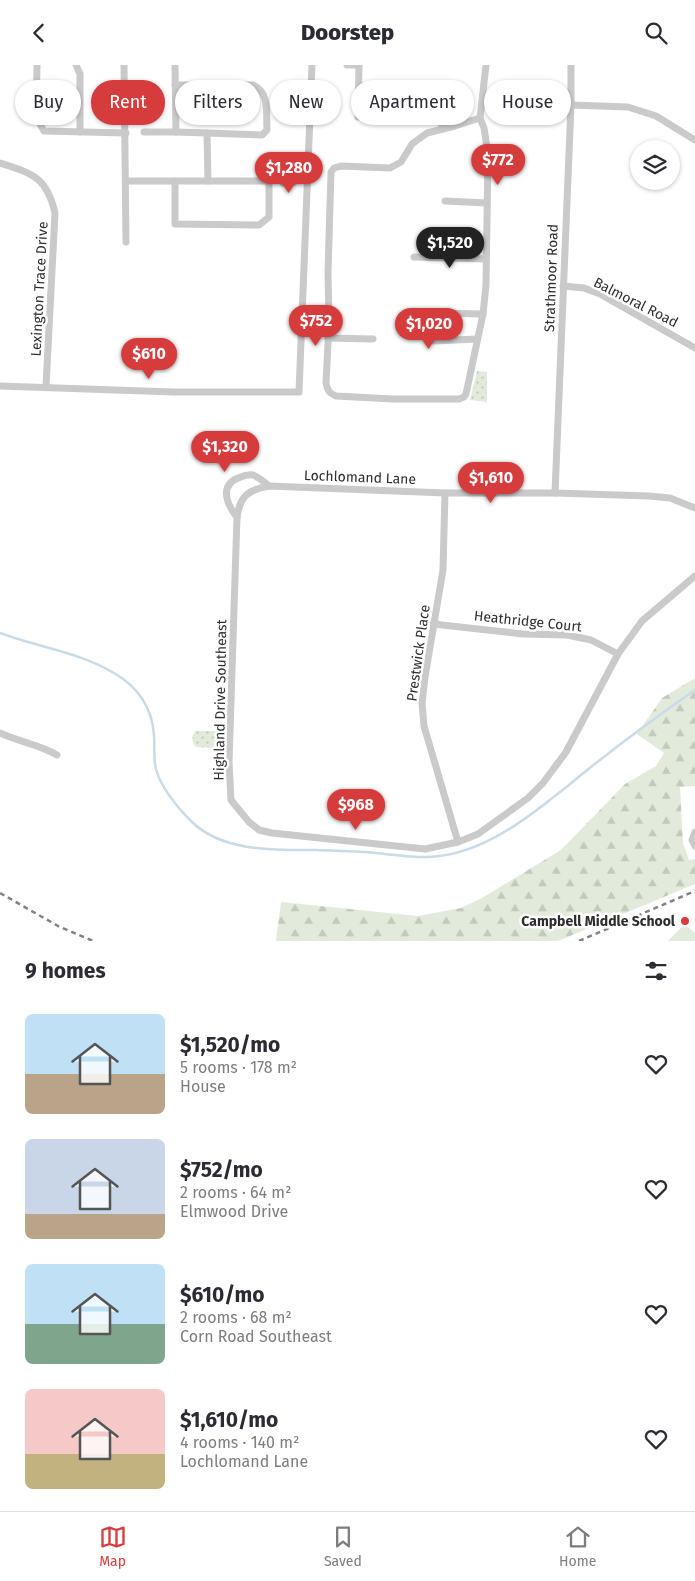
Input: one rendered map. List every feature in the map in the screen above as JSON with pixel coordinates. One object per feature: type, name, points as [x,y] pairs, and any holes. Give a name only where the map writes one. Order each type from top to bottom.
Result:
[{"type":"street","points":[[37,65],[36,117],[44,131],[126,133]]},
{"type":"street","points":[[76,65],[80,74],[80,132]]},
{"type":"street","points":[[124,65],[126,242]]},
{"type":"street","points":[[175,65],[175,80]]},
{"type":"street","points":[[0,386],[173,392],[299,392],[312,65]]},
{"type":"street","points":[[347,65],[359,65],[359,80]]},
{"type":"street","points":[[480,118],[427,133],[412,144],[401,162],[390,168],[341,166],[334,168],[331,172],[326,383],[327,389],[331,394],[336,396],[393,399],[459,399],[466,394],[483,314],[486,259],[487,141],[480,118],[486,65]]},
{"type":"street","name":"Strathmoor Road","points":[[571,65],[571,80]]},
{"type":"street","points":[[144,132],[176,131],[262,135],[267,130],[266,103],[263,92],[260,89]]},
{"type":"street","points":[[571,105],[628,107],[656,116],[695,140]]},
{"type":"street","points":[[176,125],[176,131]]},
{"type":"street","points":[[442,125],[442,129]]},
{"type":"street","name":"Strathmoor Road","points":[[555,493],[570,125]]},
{"type":"street","points":[[206,133],[208,181]]},
{"type":"street","name":"Lexington Trace Drive","points":[[0,163],[35,175],[52,200],[55,213],[46,387]]},
{"type":"street","points":[[126,181],[269,181],[292,177],[297,180],[307,179]]},
{"type":"street","points":[[175,181],[175,224],[259,225],[269,217],[269,181]]},
{"type":"street","points":[[445,201],[487,203]]},
{"type":"street","points":[[414,257],[486,259]]},
{"type":"street","name":"Balmoral Road","points":[[563,286],[584,289],[600,294],[695,347]]},
{"type":"street","points":[[477,339],[434,341],[430,335],[430,315],[436,313],[483,314]]},
{"type":"street","points":[[328,338],[373,339]]},
{"type":"street","points":[[237,517],[230,508],[227,499],[227,488],[234,480],[246,475],[253,475],[269,486]]},
{"type":"street","name":"Highland Drive Southeast","points":[[292,488],[269,486],[256,489],[245,495],[238,505],[237,517],[229,762],[231,800],[249,822],[259,830],[272,833],[425,849],[458,842],[478,834],[528,798],[543,783],[566,752],[618,654],[642,621],[695,576]]},
{"type":"street","name":"Lochlomand Lane","points":[[292,488],[445,493],[555,493],[650,496],[670,498],[695,508]]},
{"type":"street","name":"Prestwick Place","points":[[445,493],[443,570],[422,703],[424,726],[458,842]]},
{"type":"street","name":"Heathridge Court","points":[[433,624],[523,634],[567,635],[591,640],[618,654]]},
{"type":"street","points":[[0,733],[46,747],[57,755]]},
{"type":"street","points":[[695,831],[692,840],[695,846]]},
{"type":"green space","points":[[477,371],[487,372],[487,402],[470,400]]},
{"type":"green space","points":[[695,678],[695,786],[680,787],[683,843],[689,860],[695,859],[695,884],[558,941],[276,941],[281,902],[418,916],[461,908],[482,898],[561,850],[625,784],[656,766],[664,753],[637,734],[662,698]]},
{"type":"green space","points":[[195,731],[215,731],[219,736],[219,741],[214,748],[196,747],[192,739]]},
{"type":"green space","points":[[685,924],[695,933],[695,941],[668,941]]},
{"type":"waterway","points":[[0,633],[87,660],[123,679],[137,691],[147,707],[153,725],[154,757],[158,776],[176,804],[192,822],[205,832],[219,839],[234,844],[267,849],[354,851],[424,857],[461,852],[482,844],[521,822],[629,737],[695,690]]},
{"type":"railway","points":[[579,941],[695,891]]},
{"type":"railway","points":[[0,893],[58,926],[93,941]]},
{"type":"place","name":"Campbell Middle School","points":[[685,921]]}]
